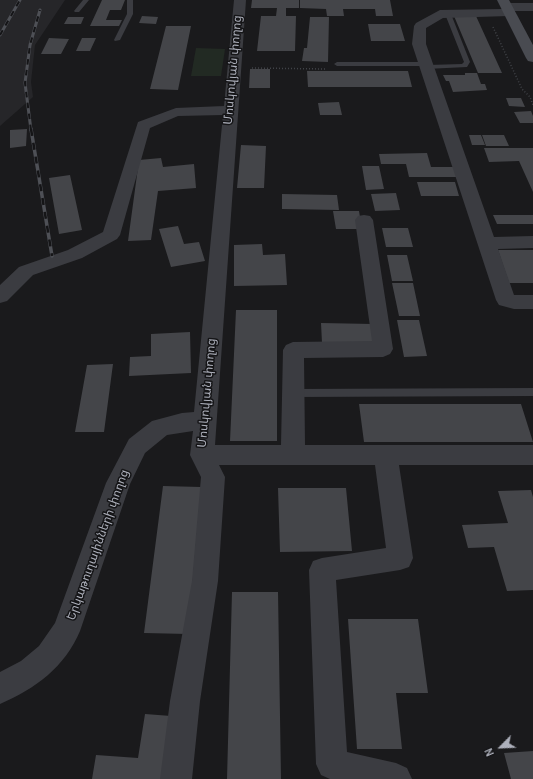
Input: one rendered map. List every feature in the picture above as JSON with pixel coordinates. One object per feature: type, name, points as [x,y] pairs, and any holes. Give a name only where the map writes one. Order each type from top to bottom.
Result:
[{"type":"street","name":"Մոսկովյան փողոց","points":[[240,0],[229,110],[202,455],[533,455]]},
{"type":"street","points":[[507,6],[533,58]]},
{"type":"street","points":[[533,7],[507,6],[486,12],[440,14],[420,26],[418,34],[419,44],[426,66],[506,300],[514,302],[533,302]]},
{"type":"street","points":[[0,296],[26,271],[75,254],[111,235],[143,125],[176,112],[229,110]]},
{"type":"street","points":[[293,455],[293,350],[383,349],[364,220]]},
{"type":"street","points":[[487,243],[533,242]]},
{"type":"street","name":"Երկաթուղայինների փողոց","points":[[0,689],[31,671],[49,656],[66,631],[118,483],[137,446],[160,428],[182,422],[204,421]]},
{"type":"street","points":[[176,779],[185,701],[194,653],[204,581],[213,485],[213,477],[202,455]]},
{"type":"street","points":[[386,455],[400,558],[322,570],[332,764],[396,779]]},
{"type":"lane","points":[[77,11],[86,0]]},
{"type":"lane","points":[[117,40],[130,14],[130,0]]},
{"type":"lane","points":[[337,64],[465,66],[467,62],[448,14]]},
{"type":"lane","points":[[293,393],[533,392]]},
{"type":"path","points":[[486,12],[522,89],[530,97],[533,105]]},
{"type":"path","points":[[233,68],[330,69],[337,64]]},
{"type":"shaded area","points":[[0,0],[65,0],[35,45],[31,82],[33,97],[0,126]]},
{"type":"shaded area","points":[[196,48],[225,49],[221,76],[191,76]]},
{"type":"building","points":[[102,0],[125,0],[121,10],[110,10],[106,20],[122,20],[119,26],[90,26]]},
{"type":"building","points":[[252,0],[299,0],[299,8],[286,8],[286,16],[296,16],[295,51],[257,51],[261,16],[276,16],[277,8],[251,8]]},
{"type":"building","points":[[300,0],[390,0],[393,16],[376,16],[375,9],[343,9],[344,16],[327,16],[326,9],[300,8]]},
{"type":"building","points":[[142,16],[158,17],[156,24],[139,23]]},
{"type":"building","points":[[454,16],[476,16],[502,73],[478,73]]},
{"type":"building","points":[[68,17],[84,17],[81,24],[64,24]]},
{"type":"building","points":[[310,17],[329,17],[328,62],[302,61],[304,48],[307,48]]},
{"type":"building","points":[[368,24],[400,24],[405,41],[371,41]]},
{"type":"building","points":[[166,26],[191,26],[178,90],[150,89]]},
{"type":"building","points":[[49,38],[69,39],[61,54],[41,54]]},
{"type":"building","points":[[82,38],[96,38],[90,51],[76,51]]},
{"type":"building","points":[[250,69],[270,69],[270,88],[249,88]]},
{"type":"building","points":[[307,71],[408,71],[412,87],[308,87]]},
{"type":"building","points":[[465,73],[477,73],[481,84],[485,84],[487,90],[453,92],[449,81],[446,81],[443,75],[465,75]]},
{"type":"building","points":[[506,98],[521,98],[525,107],[509,106]]},
{"type":"building","points":[[339,102],[342,115],[320,115],[318,103]]},
{"type":"building","points":[[531,111],[533,123],[520,123],[514,112]]},
{"type":"building","points":[[27,129],[26,146],[10,148],[10,130]]},
{"type":"building","points":[[469,135],[481,135],[485,145],[472,145]]},
{"type":"building","points":[[482,135],[504,135],[509,146],[486,146]]},
{"type":"building","points":[[241,145],[266,146],[264,188],[237,188]]},
{"type":"building","points":[[484,148],[533,148],[533,192],[519,161],[489,162]]},
{"type":"building","points":[[427,153],[431,167],[454,167],[457,177],[409,177],[406,164],[381,164],[379,154]]},
{"type":"building","points":[[161,158],[163,167],[194,164],[196,188],[158,191],[151,240],[128,241],[139,160]]},
{"type":"building","points":[[362,166],[379,166],[384,189],[366,190]]},
{"type":"building","points":[[70,175],[82,230],[59,234],[49,178]]},
{"type":"building","points":[[417,182],[455,182],[459,196],[421,196]]},
{"type":"building","points":[[396,193],[400,210],[375,211],[371,194]]},
{"type":"building","points":[[282,194],[337,195],[339,210],[282,209]]},
{"type":"building","points":[[333,211],[359,211],[362,229],[336,229]]},
{"type":"building","points":[[493,215],[533,215],[533,224],[497,224]]},
{"type":"building","points":[[178,226],[184,244],[199,242],[205,261],[171,267],[159,229]]},
{"type":"building","points":[[382,228],[408,228],[413,247],[386,247]]},
{"type":"building","points":[[262,244],[263,255],[285,254],[287,285],[234,286],[234,245]]},
{"type":"building","points":[[498,250],[533,250],[533,283],[509,283]]},
{"type":"building","points":[[387,255],[407,255],[413,281],[392,281]]},
{"type":"building","points":[[392,283],[413,283],[420,316],[399,316]]},
{"type":"building","points":[[236,310],[277,310],[277,441],[230,441]]},
{"type":"building","points":[[397,320],[419,320],[427,356],[404,357]]},
{"type":"building","points":[[321,323],[373,324],[376,343],[322,343]]},
{"type":"building","points":[[190,332],[191,373],[129,376],[130,357],[151,356],[151,334]]},
{"type":"building","points":[[113,364],[104,432],[75,432],[87,365]]},
{"type":"building","points":[[359,404],[521,404],[533,442],[364,442]]},
{"type":"building","points":[[163,486],[201,487],[188,634],[144,633]]},
{"type":"building","points":[[278,488],[346,488],[352,551],[280,552]]},
{"type":"building","points":[[531,490],[533,497],[533,590],[507,591],[494,547],[468,548],[462,525],[508,523],[498,491]]},
{"type":"building","points":[[232,592],[278,592],[281,779],[227,779]]},
{"type":"building","points":[[348,619],[418,619],[428,693],[396,693],[402,749],[357,749]]},
{"type":"building","points":[[145,714],[171,716],[162,779],[92,779],[96,755],[138,758]]},
{"type":"building","points":[[533,751],[533,779],[511,779],[504,753]]},
{"type":"railway","points":[[0,35],[20,0]]},
{"type":"railway","points":[[31,130],[25,83],[30,45],[40,10]]},
{"type":"railway","points":[[31,129],[52,256]]}]
